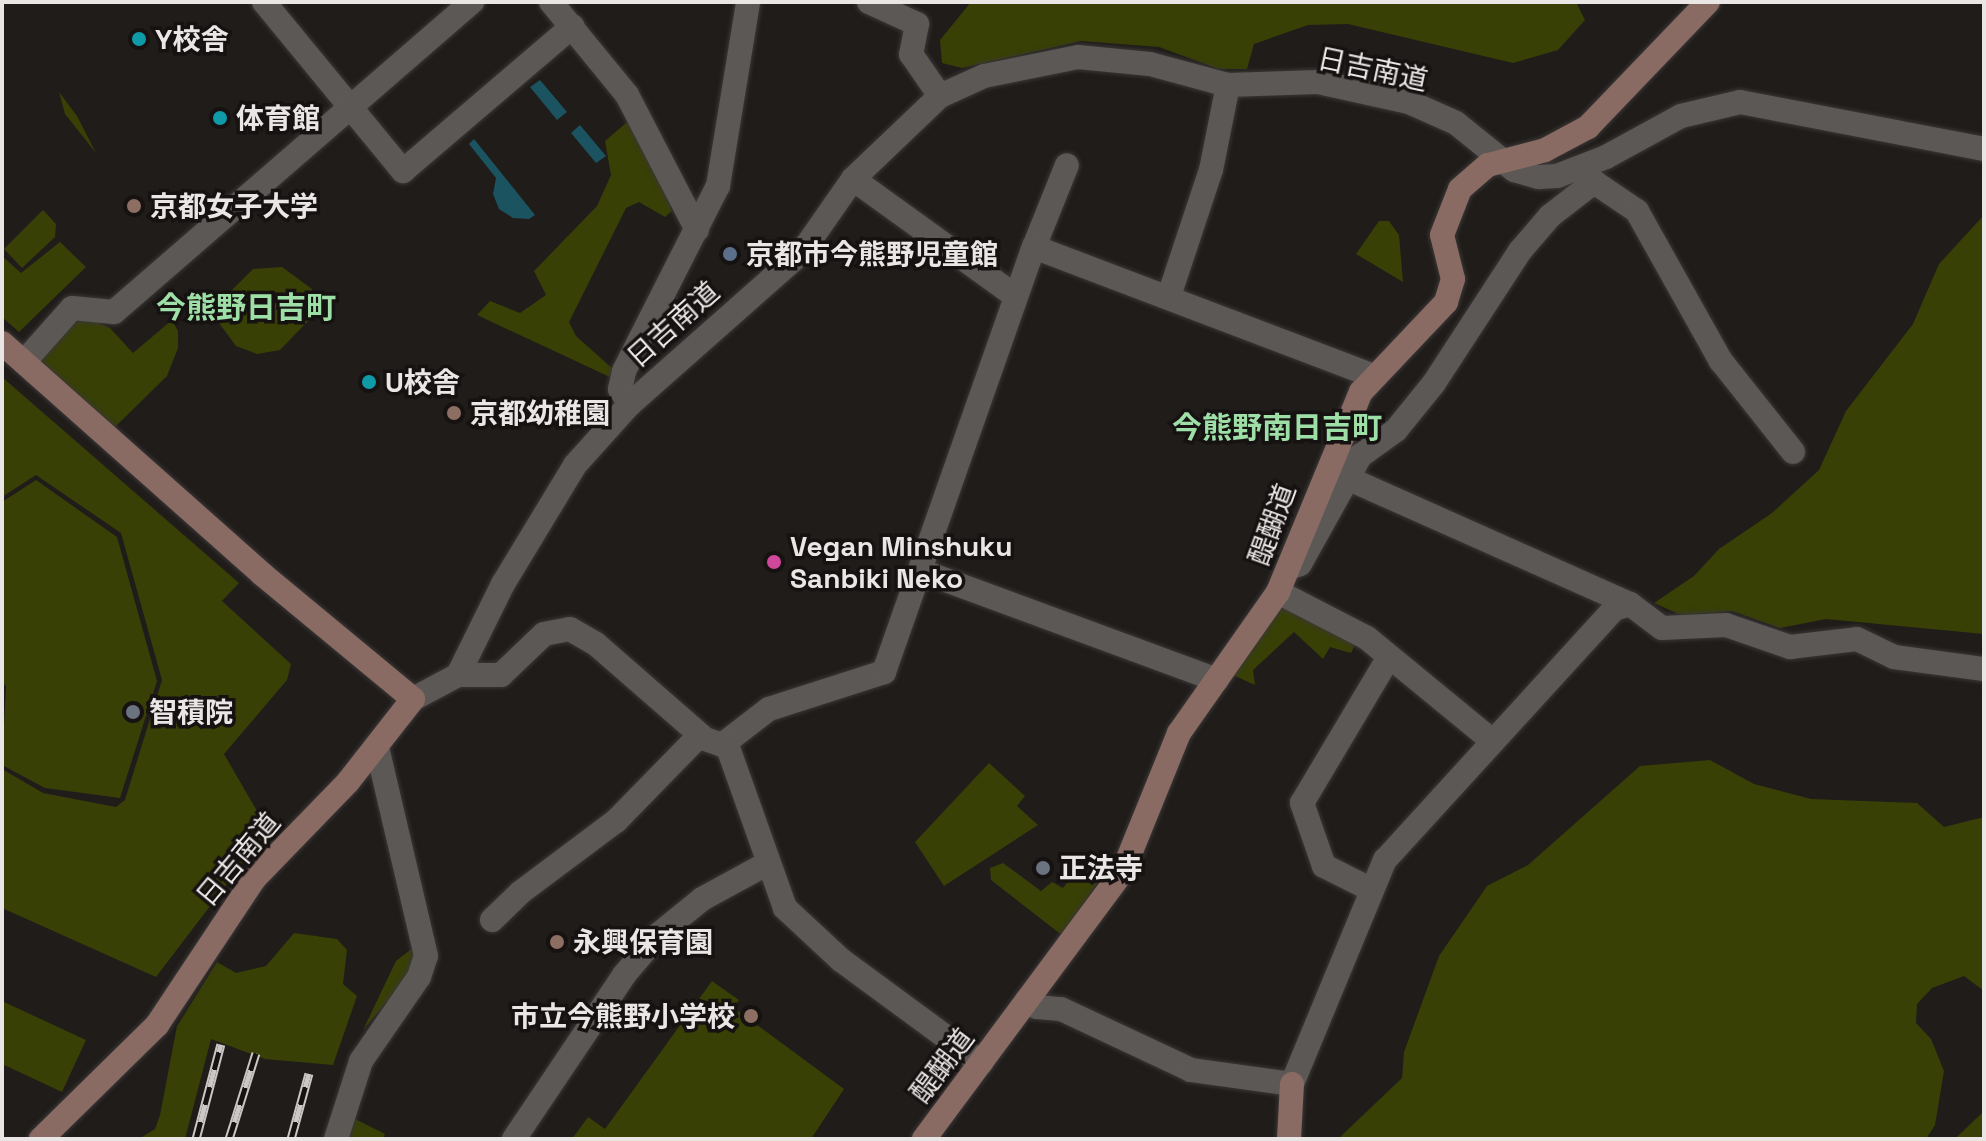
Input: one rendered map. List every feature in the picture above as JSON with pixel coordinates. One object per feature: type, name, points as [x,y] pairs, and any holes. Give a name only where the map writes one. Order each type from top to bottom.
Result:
[{"type":"main road","name":"醍醐道","points":[[924,1139],[1132,856],[1174,742],[1278,592],[1355,403],[1374,376],[1446,302],[1453,279],[1442,235],[1448,211],[1468,180],[1500,160],[1545,150],[1588,127],[1708,2]]},
{"type":"main road","points":[[2,343],[262,574],[413,699]]},
{"type":"main road","name":"日吉南道","points":[[41,1139],[157,1025],[254,879],[284,843],[325,809],[413,699]]},
{"type":"main road","points":[[1289,1139],[1292,1084]]},
{"type":"street","points":[[264,2],[403,171],[573,26]]},
{"type":"street","points":[[24,362],[72,308],[114,312],[472,2]]},
{"type":"street","points":[[551,2],[627,95],[697,230]]},
{"type":"street","points":[[630,404],[620,389],[624,371],[718,186],[748,2]]},
{"type":"street","points":[[869,2],[917,24],[911,54],[940,96]]},
{"type":"street","name":"日吉南道","points":[[413,699],[458,675],[503,584],[575,465],[630,404],[802,252],[853,179],[940,96],[992,73],[1070,57],[1150,64],[1228,85],[1318,82],[1409,102],[1456,123],[1522,174],[1557,176],[1606,157],[1681,116],[1740,102],[1984,149]]},
{"type":"street","points":[[1169,296],[1211,170],[1228,85]]},
{"type":"street","points":[[458,675],[501,675],[544,634],[570,629],[596,644],[710,743],[726,742],[769,709],[884,672],[1015,296],[1067,165]]},
{"type":"street","points":[[853,179],[1015,296]]},
{"type":"street","points":[[1288,568],[1300,564],[1360,456],[1396,430],[1434,383],[1520,251],[1550,216],[1594,182],[1637,211],[1721,361],[1793,452]]},
{"type":"street","points":[[1034,247],[1374,376]]},
{"type":"street","points":[[1347,478],[1630,604],[1662,628],[1726,625],[1790,647],[1857,639],[1894,657],[1984,669]]},
{"type":"street","points":[[921,571],[1217,680]]},
{"type":"street","points":[[1278,592],[1367,638],[1491,740]]},
{"type":"street","points":[[1027,1000],[1037,1007],[1061,1009],[1191,1070],[1292,1084],[1385,860],[1491,740],[1614,609],[1630,604]]},
{"type":"street","points":[[1372,890],[1324,866],[1302,803],[1389,657]]},
{"type":"street","points":[[492,920],[521,892],[592,842],[700,735]]},
{"type":"street","points":[[726,742],[785,908],[841,960],[981,1063]]},
{"type":"street","points":[[336,1139],[361,1061],[419,977],[426,956],[377,747]]},
{"type":"street","points":[[514,1139],[624,975],[659,934],[702,899],[768,863]]},
{"type":"green space","points":[[971,2],[1576,2],[1585,20],[1558,50],[1513,63],[1348,24],[1308,25],[1254,44],[1247,69],[1219,69],[1159,47],[1081,41],[962,68],[942,63],[940,40]]},
{"type":"green space","points":[[59,92],[77,116],[96,153],[65,114]]},
{"type":"green space","points":[[627,122],[644,141],[672,211],[665,217],[639,202],[626,208],[569,322],[576,336],[614,370],[612,378],[477,315],[490,301],[520,313],[546,295],[534,271],[597,206],[611,175],[605,141]]},
{"type":"green space","points":[[43,210],[56,224],[55,237],[22,268],[4,249]]},
{"type":"green space","points":[[1984,215],[1984,634],[1826,619],[1780,628],[1732,611],[1681,615],[1654,603],[1694,576],[1719,549],[1772,513],[1819,470],[1846,411],[1913,324],[1939,264]]},
{"type":"green space","points":[[1379,221],[1389,221],[1399,235],[1403,282],[1356,254]]},
{"type":"green space","points":[[60,242],[86,267],[19,332],[2,317],[2,256],[21,273]]},
{"type":"green space","points":[[282,267],[312,289],[312,317],[280,350],[257,354],[236,346],[219,323],[231,291],[253,269]]},
{"type":"green space","points":[[84,316],[110,328],[133,353],[172,320],[178,331],[178,348],[167,376],[115,427],[34,358]]},
{"type":"green space","points":[[2,377],[239,583],[222,601],[291,664],[287,680],[224,754],[268,830],[156,977],[2,908],[2,769],[43,793],[116,807],[125,800],[162,680],[121,533],[36,475],[2,497]]},
{"type":"green space","points":[[36,480],[117,537],[157,681],[120,798],[45,788],[2,765],[6,686],[2,682],[2,502]]},
{"type":"green space","points":[[1283,602],[1356,642],[1351,653],[1330,647],[1323,659],[1294,632],[1253,670],[1255,685],[1233,675]]},
{"type":"green space","points":[[1710,760],[1754,784],[1811,799],[1917,803],[1944,827],[1984,817],[1984,991],[1964,976],[1932,988],[1917,1004],[1916,1023],[1931,1039],[1944,1071],[1935,1125],[1926,1139],[1338,1139],[1402,1078],[1404,1052],[1439,956],[1487,886],[1528,865],[1640,766]]},
{"type":"green space","points":[[989,763],[1025,796],[1017,806],[1038,825],[944,886],[915,842]]},
{"type":"green space","points":[[1003,863],[1041,891],[1052,882],[1063,888],[1080,866],[1099,880],[1063,936],[991,880],[990,868]]},
{"type":"green space","points":[[294,933],[337,939],[347,950],[343,984],[357,996],[333,1065],[265,1059],[211,1039],[185,1139],[139,1139],[155,1129],[160,1115],[177,1026],[217,962],[236,973],[266,966]]},
{"type":"green space","points":[[414,947],[411,973],[363,1030],[396,961]]},
{"type":"green space","points":[[712,981],[739,1000],[734,1008],[844,1089],[811,1139],[572,1139],[588,1117],[605,1129]]},
{"type":"green space","points":[[2,1001],[86,1040],[62,1092],[2,1064]]},
{"type":"green space","points":[[1984,1111],[1984,1139],[1955,1139],[1959,1135]]},
{"type":"green space","points":[[349,1116],[385,1134],[383,1139],[343,1139]]},
{"type":"water","points":[[540,80],[567,112],[557,120],[530,87]]},
{"type":"water","points":[[580,125],[606,156],[596,163],[571,133]]},
{"type":"water","points":[[474,139],[535,215],[529,219],[513,218],[499,209],[493,194],[496,178],[469,144]]},
{"type":"railway","points":[[196,1139],[221,1044]]},
{"type":"railway","points":[[229,1139],[256,1053]]},
{"type":"railway","points":[[291,1139],[309,1073]]},
{"type":"place","name":"Y校舎","points":[[139,39]]},
{"type":"place","name":"体育館","points":[[220,118]]},
{"type":"place","name":"京都女子大学","points":[[134,206]]},
{"type":"place","name":"京都市今熊野児童館","points":[[730,254]]},
{"type":"place","name":"U校舎","points":[[369,382]]},
{"type":"place","name":"京都幼稚園","points":[[454,413]]},
{"type":"place","name":"Vegan Minshuku Sanbiki Neko","points":[[774,562]]},
{"type":"place","name":"智積院","points":[[133,712]]},
{"type":"place","name":"正法寺","points":[[1043,868]]},
{"type":"place","name":"永興保育園","points":[[557,942]]},
{"type":"place","name":"市立今熊野小学校","points":[[751,1016]]},
{"type":"district","name":"今熊野日吉町","points":[[246,308]]},
{"type":"district","name":"今熊野南日吉町","points":[[1277,428]]}]
